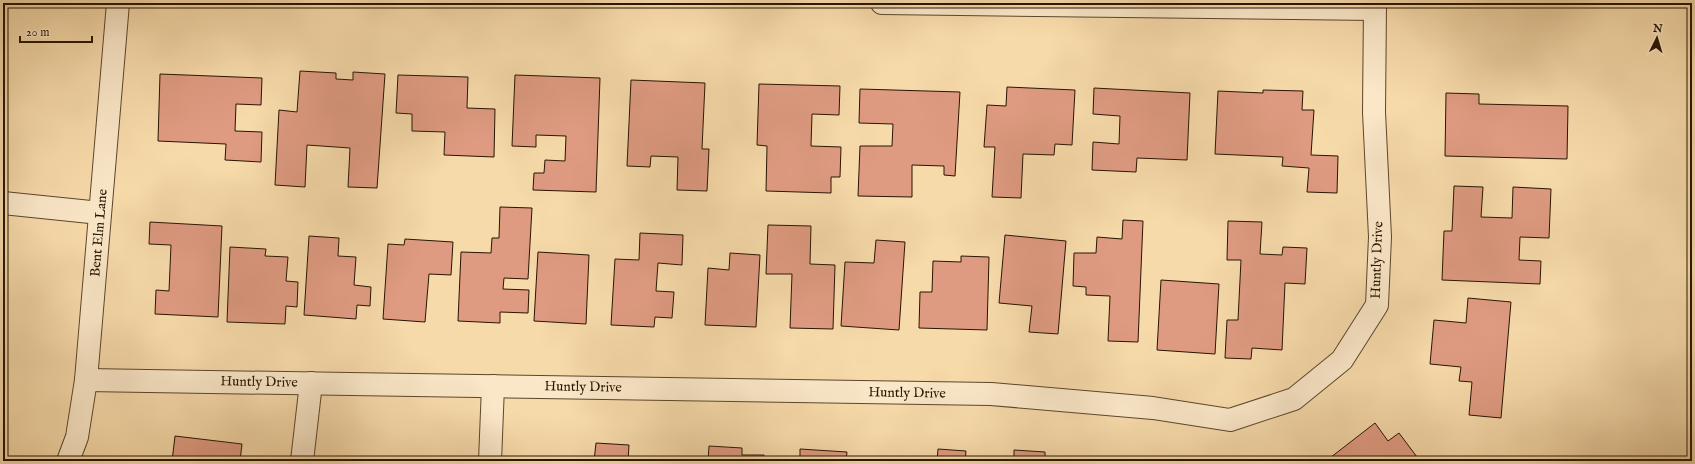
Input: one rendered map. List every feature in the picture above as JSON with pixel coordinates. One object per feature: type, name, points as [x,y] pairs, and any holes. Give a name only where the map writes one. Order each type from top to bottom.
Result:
[{"type":"street","name":"Bent Elm Lane","points":[[68,461],[77,437],[86,380],[118,3]]},
{"type":"street","points":[[882,3],[1375,6]]},
{"type":"street","name":"Huntly Drive","points":[[86,380],[991,394],[1153,408],[1230,420],[1294,399],[1342,360],[1376,305],[1380,238],[1374,112],[1375,6]]},
{"type":"street","points":[[3,203],[100,213]]},
{"type":"street","points":[[302,461],[311,383]]},
{"type":"street","points":[[490,461],[493,386]]},
{"type":"building","points":[[300,71],[336,73],[336,79],[353,80],[353,72],[385,74],[377,188],[348,187],[350,148],[307,145],[305,187],[275,185],[279,110],[297,112]]},
{"type":"building","points":[[160,74],[262,78],[261,105],[236,104],[235,131],[262,132],[261,162],[225,160],[226,144],[158,141]]},
{"type":"building","points":[[398,75],[468,77],[467,108],[495,109],[494,157],[444,155],[445,132],[412,131],[412,114],[396,113]]},
{"type":"building","points":[[515,75],[600,78],[596,192],[533,190],[534,173],[544,173],[545,160],[565,161],[566,136],[536,135],[536,147],[512,146]]},
{"type":"building","points":[[631,80],[705,83],[702,149],[709,149],[707,191],[677,190],[678,157],[651,156],[650,167],[627,166]]},
{"type":"building","points":[[759,84],[840,86],[839,115],[812,114],[811,146],[841,147],[840,177],[831,177],[831,193],[766,191],[767,146],[757,145]]},
{"type":"building","points":[[1007,87],[1075,90],[1072,145],[1055,144],[1054,155],[1023,154],[1021,198],[992,197],[995,147],[984,147],[987,105],[1006,106]]},
{"type":"building","points":[[1094,88],[1190,93],[1187,160],[1137,158],[1136,172],[1092,170],[1093,142],[1119,144],[1120,116],[1093,114]]},
{"type":"building","points":[[860,89],[960,92],[955,176],[944,175],[944,166],[912,165],[912,197],[858,196],[860,146],[892,146],[893,124],[859,123]]},
{"type":"building","points":[[1263,90],[1303,91],[1302,110],[1314,110],[1311,155],[1338,156],[1337,193],[1307,192],[1309,168],[1282,166],[1283,157],[1215,154],[1218,91],[1263,93]]},
{"type":"building","points":[[1446,93],[1479,94],[1479,104],[1568,106],[1567,159],[1445,156]]},
{"type":"building","points":[[1454,186],[1483,187],[1481,217],[1512,218],[1513,187],[1551,189],[1549,238],[1520,237],[1519,260],[1541,261],[1540,284],[1442,280],[1444,231],[1452,231]]},
{"type":"building","points":[[500,207],[532,208],[528,279],[504,278],[503,289],[529,290],[528,313],[500,312],[500,323],[458,321],[461,252],[491,253],[492,238],[499,238]]},
{"type":"building","points":[[1123,220],[1143,221],[1138,342],[1108,341],[1110,296],[1086,295],[1086,287],[1073,286],[1074,253],[1096,253],[1097,237],[1122,239]]},
{"type":"building","points":[[1228,221],[1262,222],[1260,254],[1282,255],[1283,247],[1307,248],[1305,284],[1285,283],[1282,350],[1252,348],[1251,359],[1225,358],[1227,320],[1238,320],[1241,260],[1227,260]]},
{"type":"building","points":[[150,222],[222,226],[218,317],[155,314],[156,290],[169,291],[171,245],[149,244]]},
{"type":"building","points":[[768,225],[811,226],[810,264],[835,265],[833,329],[790,328],[792,274],[766,274]]},
{"type":"building","points":[[640,233],[683,235],[682,265],[658,263],[656,291],[674,292],[672,318],[655,317],[654,327],[611,325],[615,259],[639,260]]},
{"type":"building","points":[[1005,235],[1066,241],[1058,334],[1029,332],[1032,306],[999,303]]},
{"type":"building","points":[[309,236],[339,238],[338,256],[356,257],[354,285],[371,287],[370,306],[357,305],[356,319],[304,315]]},
{"type":"building","points":[[405,239],[453,242],[451,275],[429,274],[425,322],[383,319],[388,244],[404,245]]},
{"type":"building","points":[[876,240],[905,242],[899,330],[841,326],[845,262],[874,263]]},
{"type":"building","points":[[230,247],[266,249],[265,256],[288,257],[286,281],[298,282],[297,307],[286,306],[285,324],[227,322]]},
{"type":"building","points":[[538,252],[589,255],[586,324],[534,321]]},
{"type":"building","points":[[730,253],[760,255],[756,327],[705,325],[708,268],[729,270]]},
{"type":"building","points":[[961,256],[989,257],[987,330],[919,328],[920,292],[932,292],[933,261],[961,262]]},
{"type":"building","points":[[1161,280],[1219,284],[1215,354],[1157,350]]},
{"type":"building","points":[[1468,298],[1511,302],[1501,418],[1469,415],[1472,382],[1459,381],[1461,367],[1430,364],[1434,320],[1466,323]]},
{"type":"building","points":[[1375,423],[1388,441],[1399,433],[1420,461],[1326,461]]},
{"type":"building","points":[[175,436],[242,444],[240,461],[172,461]]},
{"type":"building","points":[[596,443],[629,445],[628,461],[594,461]]},
{"type":"building","points":[[709,446],[742,448],[742,455],[764,455],[764,461],[708,461]]},
{"type":"building","points":[[800,449],[847,452],[846,461],[800,461]]},
{"type":"building","points":[[938,449],[966,451],[965,461],[937,461]]},
{"type":"building","points":[[1014,450],[1045,452],[1045,461],[1014,461]]},
{"type":"building","points":[[881,459],[925,461],[881,461]]}]
